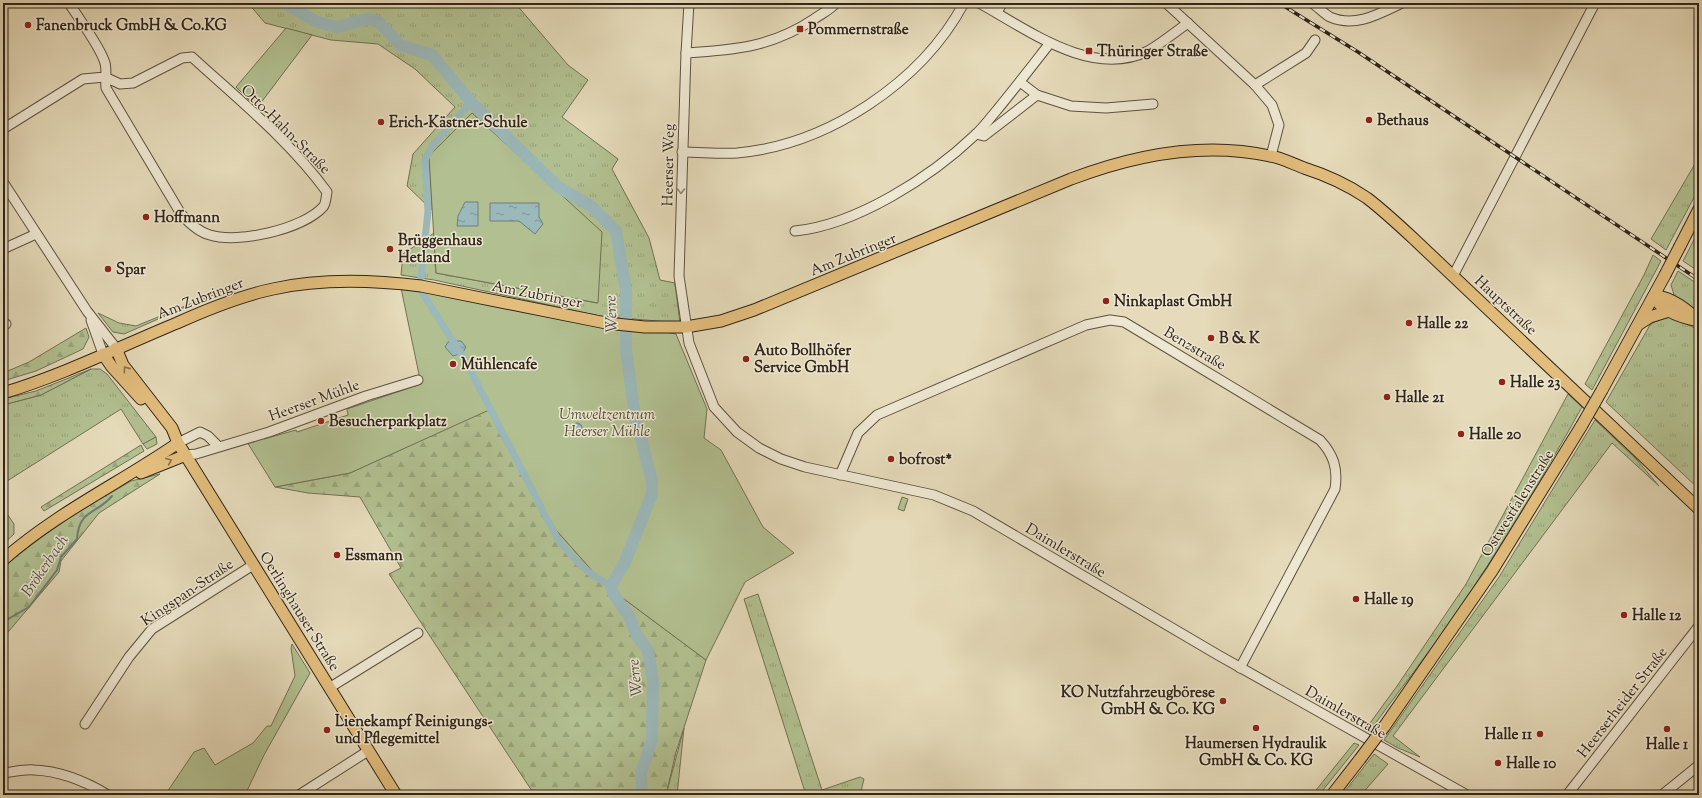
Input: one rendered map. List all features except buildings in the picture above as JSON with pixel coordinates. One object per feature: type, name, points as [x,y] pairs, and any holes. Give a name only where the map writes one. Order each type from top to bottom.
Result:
[{"type":"main road","name":"Am Zubringer","points":[[3,393],[29,385],[243,297],[273,289],[330,281],[372,281],[421,286],[606,323],[645,327],[686,327],[721,321],[754,310],[1070,179],[1110,164],[1184,151],[1233,151],[1270,156]]},
{"type":"main road","name":"Hauptstraße","points":[[1270,156],[1333,179],[1366,198],[1392,218],[1699,509]]},
{"type":"main road","name":"Ostwestfalenstraße","points":[[1332,795],[1384,727],[1492,571],[1582,425],[1654,296],[1699,210]]},
{"type":"main road","points":[[1664,275],[1666,290],[1671,307]]},
{"type":"main road","points":[[1654,296],[1659,296],[1671,307],[1699,321]]},
{"type":"main road","points":[[1638,324],[1671,307]]},
{"type":"main road","name":"Oerlinghauser Straße","points":[[116,348],[123,365],[172,428],[178,443],[396,795]]},
{"type":"main road","name":"Oerlinghauser Straße","points":[[103,354],[112,368],[153,413],[172,440],[178,443]]},
{"type":"main road","points":[[3,560],[68,511],[127,477],[178,443]]},
{"type":"main road","points":[[127,477],[186,455]]},
{"type":"street","name":"Otto-Hahn-Straße","points":[[69,3],[105,63],[105,77],[106,88],[181,214],[192,226],[210,235],[229,239],[255,236],[273,232],[308,218],[324,206],[327,192],[312,172],[255,114],[192,57],[182,58],[133,83],[120,84],[105,77]]},
{"type":"street","name":"Heerser Weg","points":[[686,327],[679,276],[682,152],[689,3]]},
{"type":"street","points":[[686,53],[727,51],[767,43],[797,30],[836,3]]},
{"type":"street","points":[[682,152],[736,153],[781,145],[845,120],[876,100],[916,66],[940,38],[964,3]]},
{"type":"street","points":[[979,3],[1050,43],[1088,57],[1130,57],[1148,51],[1188,23]]},
{"type":"street","points":[[997,13],[1002,3]]},
{"type":"street","points":[[1166,3],[1255,85],[1272,105],[1279,125],[1270,156]]},
{"type":"street","points":[[1312,3],[1329,16],[1349,22],[1371,18],[1402,3]]},
{"type":"street","points":[[1453,276],[1595,3]]},
{"type":"street","points":[[1255,85],[1306,53],[1315,40]]},
{"type":"street","points":[[795,231],[814,229],[887,200],[952,156],[976,134],[1020,82],[1050,43]]},
{"type":"street","points":[[3,129],[83,79],[105,77]]},
{"type":"street","points":[[1020,82],[1038,95],[1071,106],[1106,108],[1152,104]]},
{"type":"street","points":[[976,134],[984,136],[1038,95]]},
{"type":"street","name":"Oerlinghauser Straße","points":[[3,182],[87,311],[116,348]]},
{"type":"street","points":[[3,249],[36,234]]},
{"type":"street","name":"Oerlinghauser Straße","points":[[87,311],[103,354]]},
{"type":"street","name":"Benzstraße","points":[[840,475],[858,433],[877,415],[1086,325],[1110,320],[1124,322],[1320,440],[1331,453],[1335,464],[1338,475],[1335,489],[1240,668]]},
{"type":"street","name":"Daimlerstraße","points":[[686,327],[691,350],[714,407],[727,423],[753,444],[770,455],[805,467],[934,495],[973,511],[1240,668],[1467,795]]},
{"type":"street","name":"Heerser Mühle","points":[[186,455],[196,454],[218,446],[269,432],[366,396],[418,380]]},
{"type":"street","points":[[178,443],[200,432],[208,436],[218,446]]},
{"type":"street","name":"Kingspan-Straße","points":[[85,724],[129,657],[152,630],[253,565]]},
{"type":"street","name":"Heerserheider Straße","points":[[1572,793],[1699,626]]},
{"type":"street","points":[[329,688],[418,634]]},
{"type":"street","points":[[299,795],[368,751]]},
{"type":"street","points":[[1662,795],[1699,764]]},
{"type":"street","points":[[3,773],[33,770],[67,776],[95,787],[108,795]]},
{"type":"green space","points":[[248,3],[515,3],[568,65],[588,80],[562,117],[618,159],[612,169],[649,238],[660,280],[675,283],[680,323],[600,316],[434,280],[401,275],[403,254],[434,233],[436,273],[597,303],[429,156],[432,210],[407,186],[413,154],[455,107],[415,69],[378,44],[331,40],[265,23]]},
{"type":"green space","points":[[286,28],[312,35],[257,108],[236,87]]},
{"type":"green space","points":[[472,113],[602,232],[598,303],[436,273],[429,156]]},
{"type":"green space","points":[[1699,157],[1699,188],[1666,250],[1651,239]]},
{"type":"green space","points":[[1699,230],[1699,269],[1698,271],[1683,261]]},
{"type":"green space","points":[[1653,255],[1661,261],[1592,390],[1585,384],[1644,275]]},
{"type":"green space","points":[[1678,271],[1699,285],[1699,313],[1675,298],[1671,285]]},
{"type":"green space","name":"Umweltzentrum Heerser Mühle","points":[[401,288],[676,334],[707,409],[704,438],[721,450],[763,527],[794,553],[745,582],[706,660],[604,584],[556,530],[489,410],[350,473],[275,487],[247,442],[262,437],[264,439],[296,430],[297,432],[348,415],[347,409],[421,384]]},
{"type":"green space","points":[[222,291],[124,334],[113,332],[98,313],[119,323],[136,326]]},
{"type":"green space","points":[[1669,316],[1699,330],[1699,489],[1606,402],[1650,325],[1659,319]]},
{"type":"green space","points":[[86,328],[89,337],[83,349],[36,371],[3,381],[3,373],[29,362]]},
{"type":"green space","points":[[91,369],[100,369],[107,374],[156,437],[143,444],[121,409],[4,483],[3,405],[41,395]]},
{"type":"green space","points":[[91,369],[41,395],[3,405],[3,399],[36,391]]},
{"type":"green space","points":[[1568,394],[1582,407],[1522,511],[1457,612],[1369,732],[1365,730],[1397,686],[1466,584]]},
{"type":"green space","points":[[489,409],[556,530],[604,584],[706,660],[676,752],[666,795],[529,795],[532,791],[389,574],[401,568],[360,497],[308,493],[275,487],[350,473]]},
{"type":"green space","points":[[1595,420],[1637,460],[1659,486],[1612,443],[1393,736],[1420,757],[1398,748],[1384,740],[1499,577]]},
{"type":"green space","points":[[156,437],[157,444],[147,449],[143,444]]},
{"type":"green space","points":[[141,445],[144,451],[44,511],[41,507]]},
{"type":"green space","points":[[160,474],[99,513],[61,561],[59,572],[3,638],[3,566],[43,533],[131,481]]},
{"type":"green space","points":[[902,497],[908,499],[904,511],[898,509]]},
{"type":"green space","points":[[3,508],[14,524],[14,534],[3,544]]},
{"type":"green space","points":[[758,594],[822,790],[860,777],[864,779],[860,795],[806,795],[744,599]]},
{"type":"green space","points":[[292,644],[310,673],[264,755],[245,795],[165,795],[194,752],[204,748],[215,765],[253,743],[267,726],[271,726],[295,676],[291,648]]},
{"type":"green space","points":[[684,728],[677,795],[666,795]]},
{"type":"green space","points":[[1354,743],[1359,745],[1319,795],[1312,795]]},
{"type":"green space","points":[[1374,754],[1388,764],[1361,795],[1342,795]]},
{"type":"water","points":[[465,202],[478,202],[478,226],[457,226],[458,216]]},
{"type":"water","points":[[490,203],[539,203],[539,217],[543,224],[535,234],[519,221],[490,221]]},
{"type":"water","points":[[461,341],[466,347],[463,352],[468,361],[464,363],[459,354],[453,356],[445,347],[448,342]]},
{"type":"water","points":[[577,423],[582,428],[577,433],[572,428]]},
{"type":"waterway","name":"Werre","points":[[285,3],[315,21],[336,27],[368,19],[379,22],[400,45],[432,55],[471,102],[557,186],[592,207],[616,231],[626,291],[626,349],[634,410],[652,482],[652,494],[624,564],[611,586],[614,595],[629,616],[637,636],[648,650],[653,681],[652,740],[641,773],[642,795]]},
{"type":"waterway","points":[[421,278],[428,211],[425,160],[433,145],[471,102]]},
{"type":"waterway","points":[[423,294],[465,360],[558,540],[582,566],[594,576],[611,586]]},
{"type":"waterway","name":"Brökerbach","points":[[3,624],[8,619],[29,607],[57,570],[61,557],[77,539],[78,529],[81,522],[89,513],[100,507],[112,496]]},
{"type":"railway","points":[[1279,3],[1358,52],[1699,280]]},
{"type":"place","name":"Fanenbruck GmbH & Co.KG","points":[[28,25]]},
{"type":"place","name":"Pommernstraße","points":[[800,29]]},
{"type":"place","name":"Thüringer Straße","points":[[1089,51]]},
{"type":"place","name":"Bethaus","points":[[1369,120]]},
{"type":"place","name":"Erich-Kästner-Schule","points":[[381,122]]},
{"type":"place","name":"Hoffmann","points":[[146,217]]},
{"type":"place","name":"Brüggenhaus Hetland","points":[[390,249]]},
{"type":"place","name":"Spar","points":[[108,269]]},
{"type":"place","name":"Ninkaplast GmbH","points":[[1106,301]]},
{"type":"place","name":"Halle 22","points":[[1409,323]]},
{"type":"place","name":"B & K","points":[[1211,338]]},
{"type":"place","name":"Auto Bollhöfer Service GmbH","points":[[746,359]]},
{"type":"place","name":"Mühlencafe","points":[[453,364]]},
{"type":"place","name":"Halle 23","points":[[1502,382]]},
{"type":"place","name":"Halle 21","points":[[1387,397]]},
{"type":"place","name":"Besucherparkplatz","points":[[321,421]]},
{"type":"place","name":"Halle 20","points":[[1461,434]]},
{"type":"place","name":"bofrost*","points":[[891,459]]},
{"type":"place","name":"Essmann","points":[[337,555]]},
{"type":"place","name":"Halle 19","points":[[1356,599]]},
{"type":"place","name":"Halle 12","points":[[1624,615]]},
{"type":"place","name":"KO Nutzfahrzeugbörese GmbH & Co. KG","points":[[1223,701]]},
{"type":"place","name":"Haumersen Hydraulik GmbH & Co. KG","points":[[1256,728]]},
{"type":"place","name":"Halle 1","points":[[1667,729]]},
{"type":"place","name":"Lienekampf Reinigungs- und Pflegemittel","points":[[327,730]]},
{"type":"place","name":"Halle 11","points":[[1540,734]]},
{"type":"place","name":"Halle 10","points":[[1498,763]]}]
